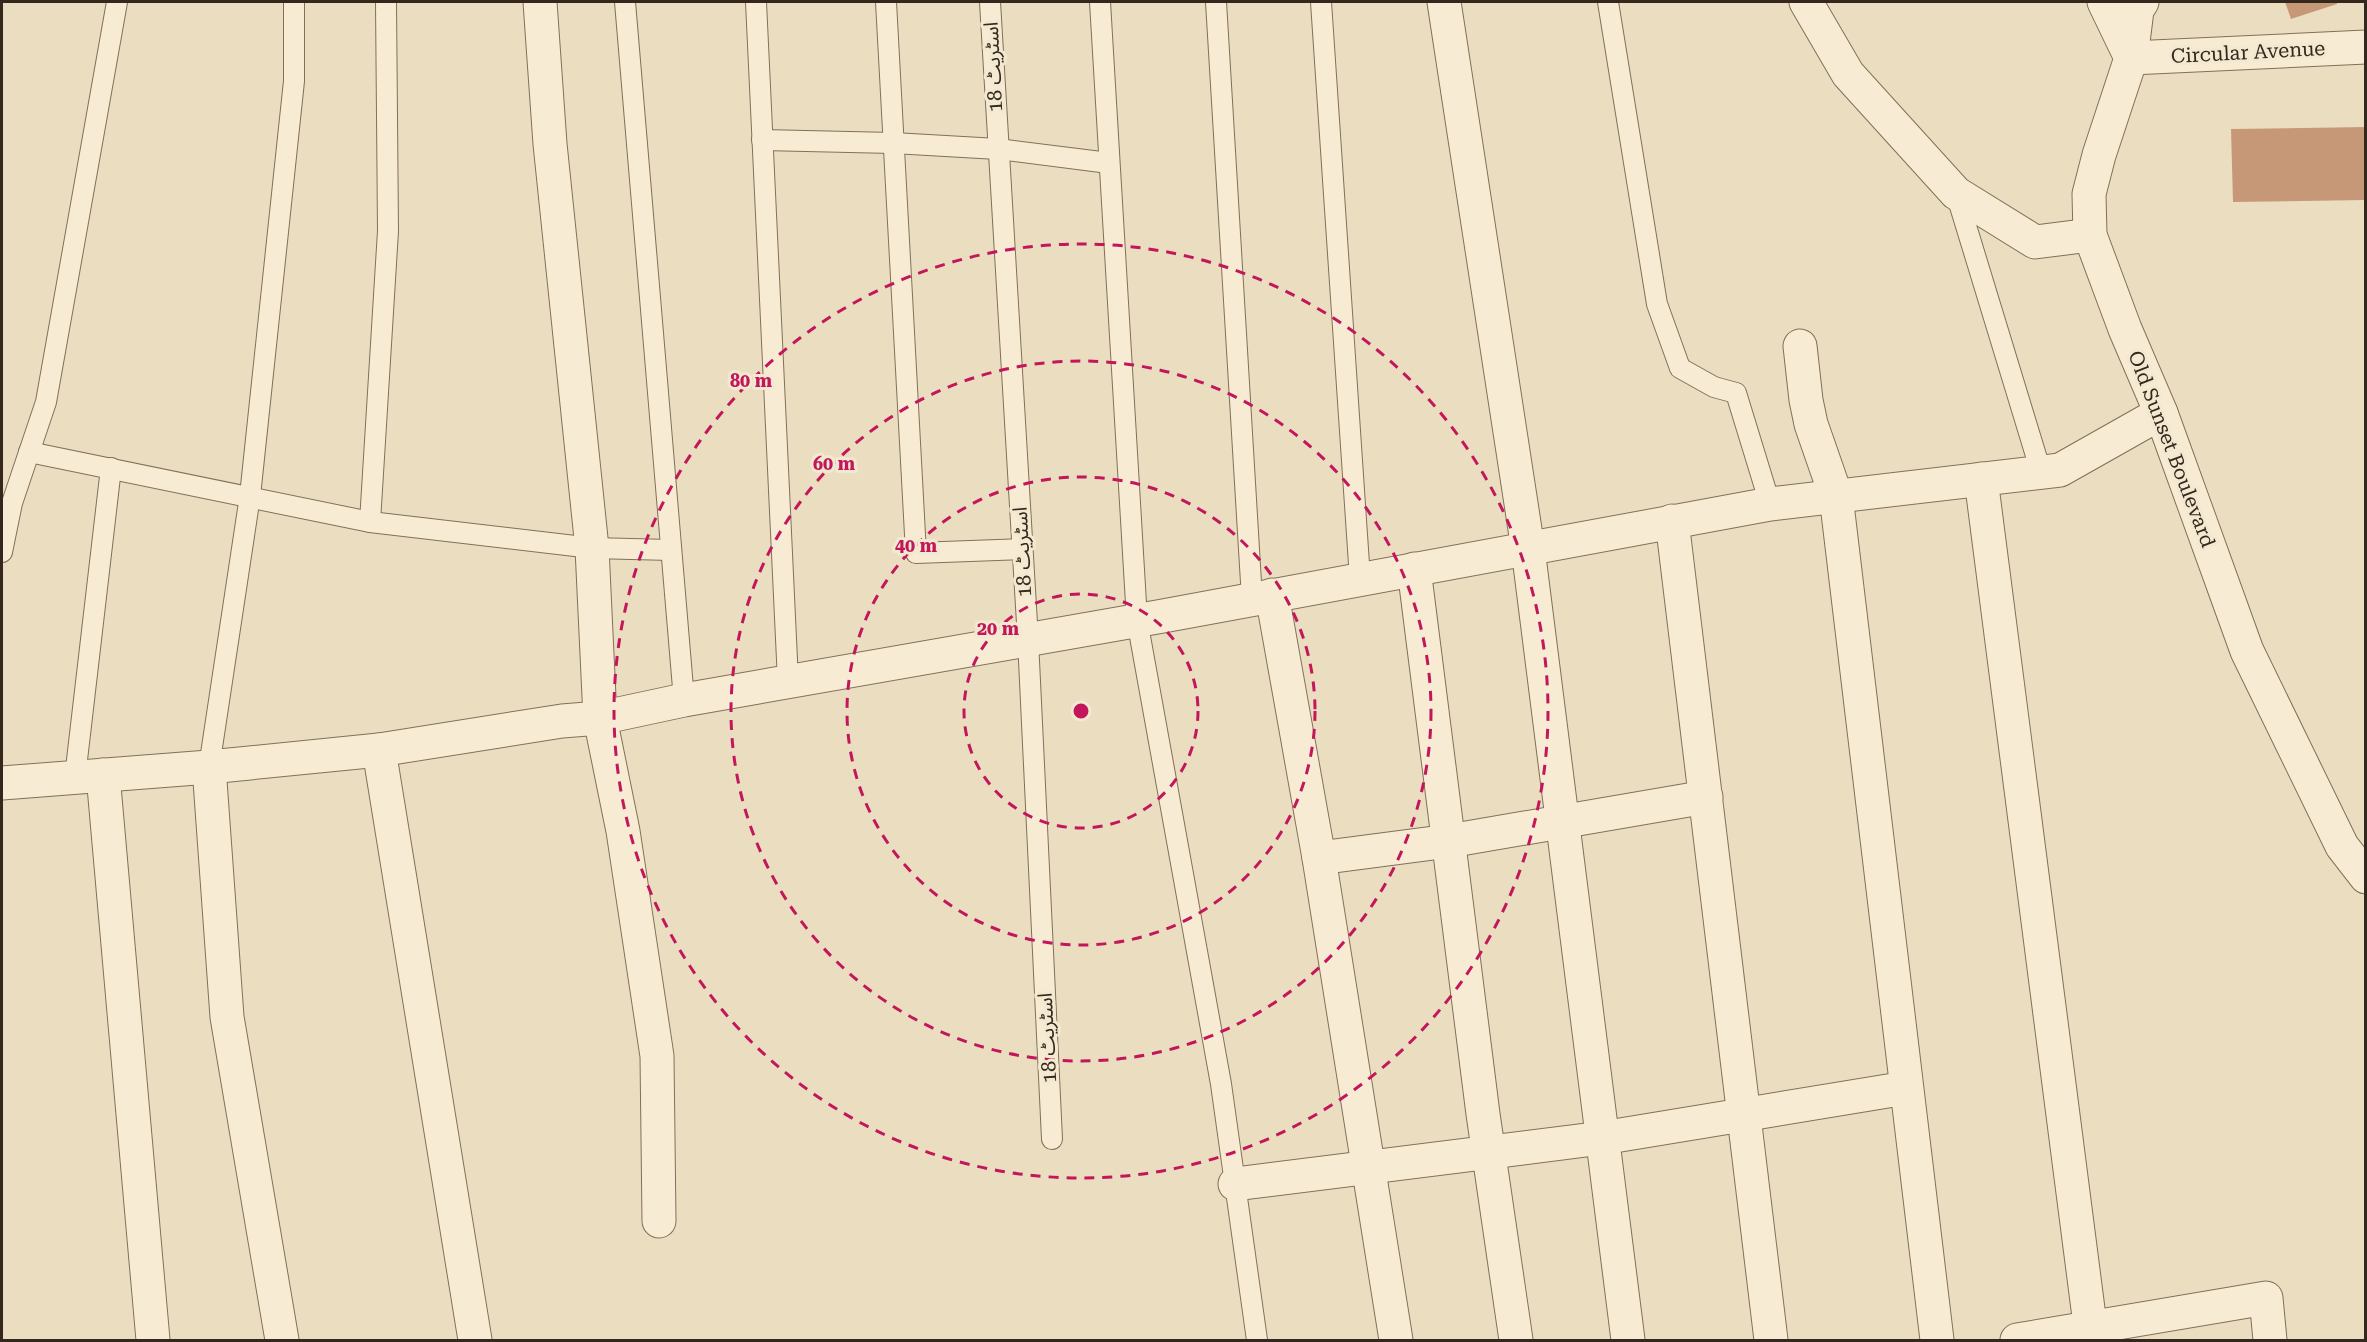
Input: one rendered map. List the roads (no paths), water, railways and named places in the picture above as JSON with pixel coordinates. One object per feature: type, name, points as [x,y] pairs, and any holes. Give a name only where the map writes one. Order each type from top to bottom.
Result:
[{"type":"street","points":[[540,2],[550,144],[592,548],[600,718],[623,831],[657,1056],[659,1221]]},
{"type":"street","points":[[1444,2],[1528,549],[1628,1341]]},
{"type":"street","points":[[1806,2],[1848,74],[1956,193],[2035,242],[2090,235]]},
{"type":"street","points":[[2104,2],[2131,58]]},
{"type":"street","name":"Old Sunset Boulevard","points":[[2142,2],[2137,10],[2131,58],[2098,154],[2091,184],[2089,194],[2090,235],[2125,329],[2161,413],[2247,651],[2342,846],[2366,877]]},
{"type":"street","name":"Circular Avenue","points":[[2131,58],[2366,47]]},
{"type":"street","points":[[1800,346],[1811,424],[1836,496],[1937,1341]]},
{"type":"street","points":[[2,783],[209,767],[379,750],[562,721],[600,718],[684,700],[1028,640],[1770,504],[2060,470],[2161,413]]},
{"type":"street","points":[[1981,479],[2091,1334]]},
{"type":"street","points":[[1672,521],[1771,1341]]},
{"type":"street","points":[[1414,569],[1489,1153],[1516,1341]]},
{"type":"street","points":[[1262,597],[1319,858],[1396,1341]]},
{"type":"street","points":[[379,750],[475,1341]]},
{"type":"street","points":[[209,767],[227,1017],[282,1341]]},
{"type":"street","points":[[89,776],[153,1341]]},
{"type":"street","points":[[1319,858],[1449,841],[1706,797]]},
{"type":"street","points":[[1235,1184],[1602,1138],[1906,1088]]},
{"type":"street","points":[[2017,1341],[2091,1334],[2266,1298],[2270,1341]]},
{"type":"lane","points":[[2,552],[12,503],[46,402],[117,2]]},
{"type":"lane","points":[[209,767],[250,496],[294,81],[294,2]]},
{"type":"lane","points":[[370,522],[388,231],[386,2]]},
{"type":"lane","points":[[625,2],[684,700]]},
{"type":"lane","points":[[756,2],[788,681]]},
{"type":"lane","points":[[886,2],[916,553],[1022,549]]},
{"type":"lane","name":"اسٹریٹ 18","points":[[990,2],[1028,640],[1052,1139]]},
{"type":"lane","points":[[1100,2],[1137,620],[1221,1084],[1257,1341]]},
{"type":"lane","points":[[1216,2],[1262,597]]},
{"type":"lane","points":[[1320,2],[1360,579]]},
{"type":"lane","points":[[1608,2],[1657,304],[1680,368],[1714,387],[1736,393],[1770,504]]},
{"type":"lane","points":[[762,140],[893,143],[998,149],[1109,163]]},
{"type":"lane","points":[[1956,193],[2041,472]]},
{"type":"lane","points":[[29,452],[370,522],[592,548],[671,550]]},
{"type":"lane","points":[[89,776],[111,468]]}]
